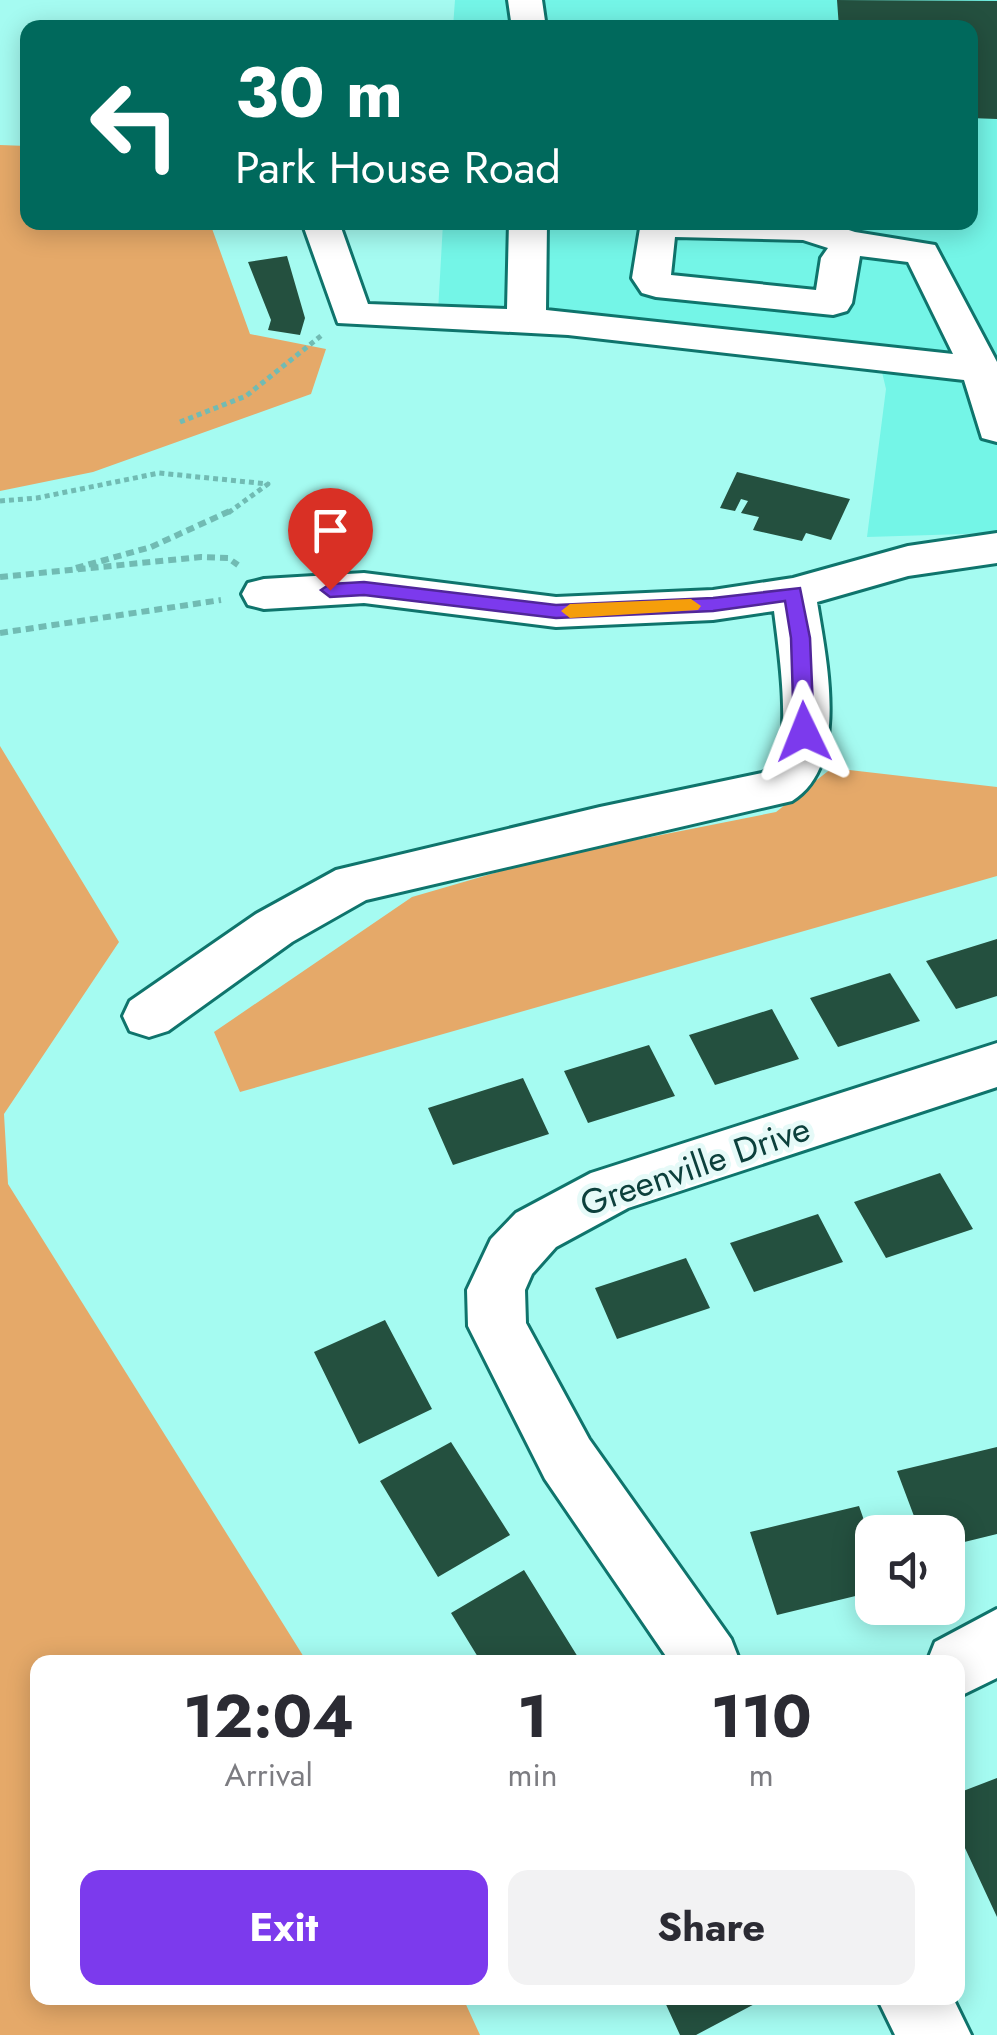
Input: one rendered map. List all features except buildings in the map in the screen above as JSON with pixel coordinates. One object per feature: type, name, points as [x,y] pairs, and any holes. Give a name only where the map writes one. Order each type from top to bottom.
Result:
[{"type":"street","points":[[323,230],[352,314],[568,323],[981,370]]},
{"type":"street","points":[[526,322],[528,230]]},
{"type":"street","points":[[657,230],[651,278],[656,285],[833,303],[840,258],[850,243]]},
{"type":"street","points":[[809,230],[850,243],[922,253],[981,370],[997,429]]},
{"type":"street","points":[[264,594],[364,588],[556,612],[713,605],[793,593],[908,561],[997,548]]},
{"type":"street","points":[[149,1016],[274,927],[354,884],[775,788],[792,778],[804,732],[800,638],[793,593]]},
{"type":"street","name":"Greenville Drive","points":[[703,1655],[567,1460],[497,1326],[496,1290],[510,1257],[536,1230],[611,1190],[997,1065]]},
{"type":"street","points":[[965,1660],[997,1642]]},
{"type":"street","points":[[917,2005],[935,2035]]},
{"type":"path","points":[[180,422],[246,396],[302,348],[352,314]]},
{"type":"path","points":[[0,501],[30,501],[147,474],[224,477],[268,484],[220,518],[151,547],[55,574]]},
{"type":"path","points":[[0,578],[200,557],[228,558],[245,570],[264,594],[0,633]]},
{"type":"shaded area","points":[[455,0],[997,0],[997,533],[867,537],[886,389],[877,351],[438,312],[443,230],[978,230],[978,20],[454,20]]},
{"type":"shaded area","points":[[0,145],[20,146],[20,230],[213,230],[250,334],[326,349],[311,394],[93,472],[0,491]]},
{"type":"shaded area","points":[[0,746],[119,942],[4,1114],[8,1184],[303,1655],[30,1655],[30,2005],[466,2005],[480,2035],[0,2035]]},
{"type":"shaded area","points":[[832,768],[997,787],[997,876],[240,1092],[214,1032],[412,897],[550,857],[776,812]]},
{"type":"slow traffic","points":[[570,611],[691,606]]},
{"type":"route","points":[[330,590],[364,588],[556,612],[713,605],[793,593],[800,638],[804,732]]}]
